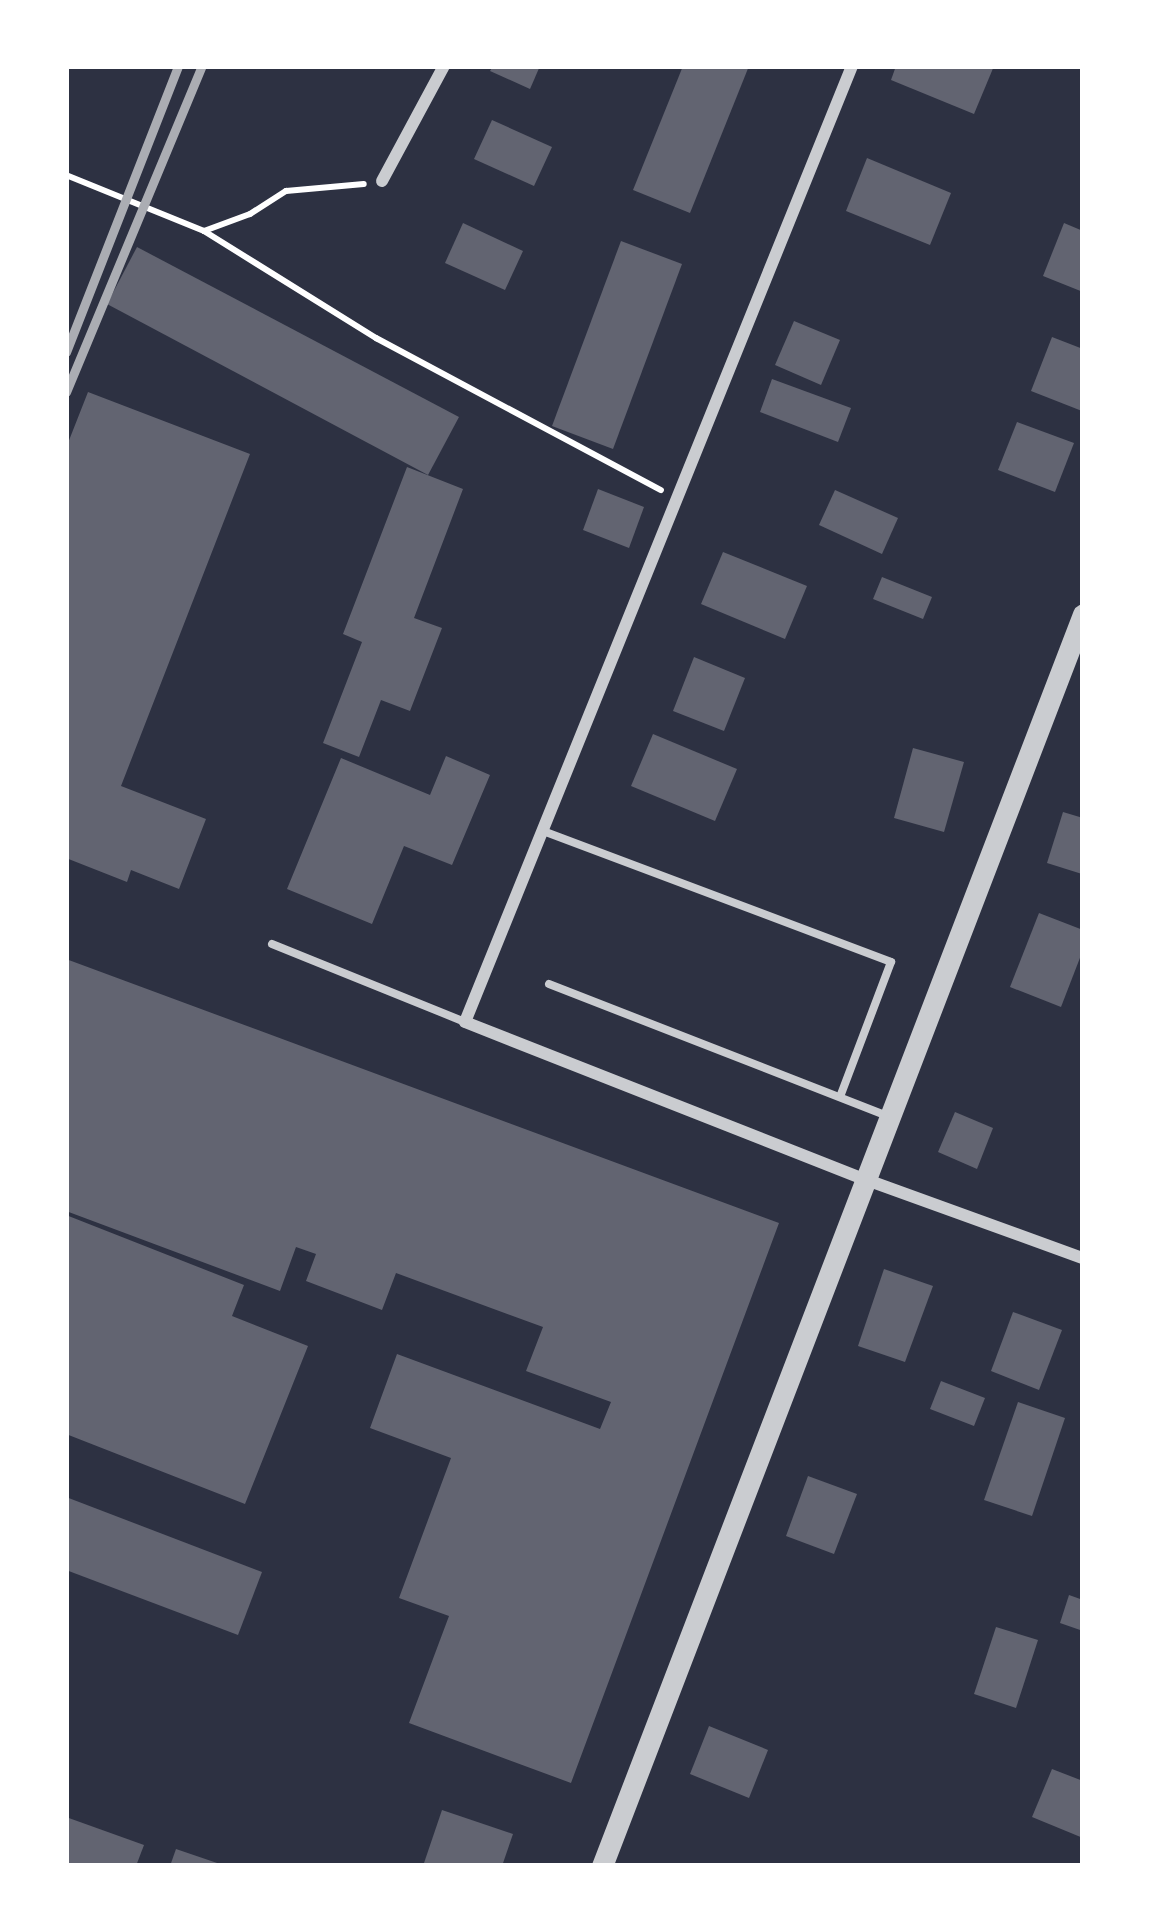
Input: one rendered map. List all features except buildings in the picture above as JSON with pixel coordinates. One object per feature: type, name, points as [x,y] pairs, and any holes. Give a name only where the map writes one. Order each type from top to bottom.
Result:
[{"type":"street","points":[[382,182],[444,66]]},
{"type":"street","points":[[852,66],[465,1022],[867,1180],[1083,1258]]},
{"type":"street","points":[[602,1866],[1083,614]]},
{"type":"lane","points":[[541,830],[891,962],[840,1097]]},
{"type":"lane","points":[[272,944],[465,1022]]},
{"type":"lane","points":[[549,984],[891,1117]]},
{"type":"path","points":[[66,175],[204,231],[376,338],[661,490],[652,512]]},
{"type":"path","points":[[204,231],[250,214],[286,191],[382,182]]},
{"type":"railway","points":[[66,352],[178,66]]},
{"type":"railway","points":[[66,392],[202,66]]}]
